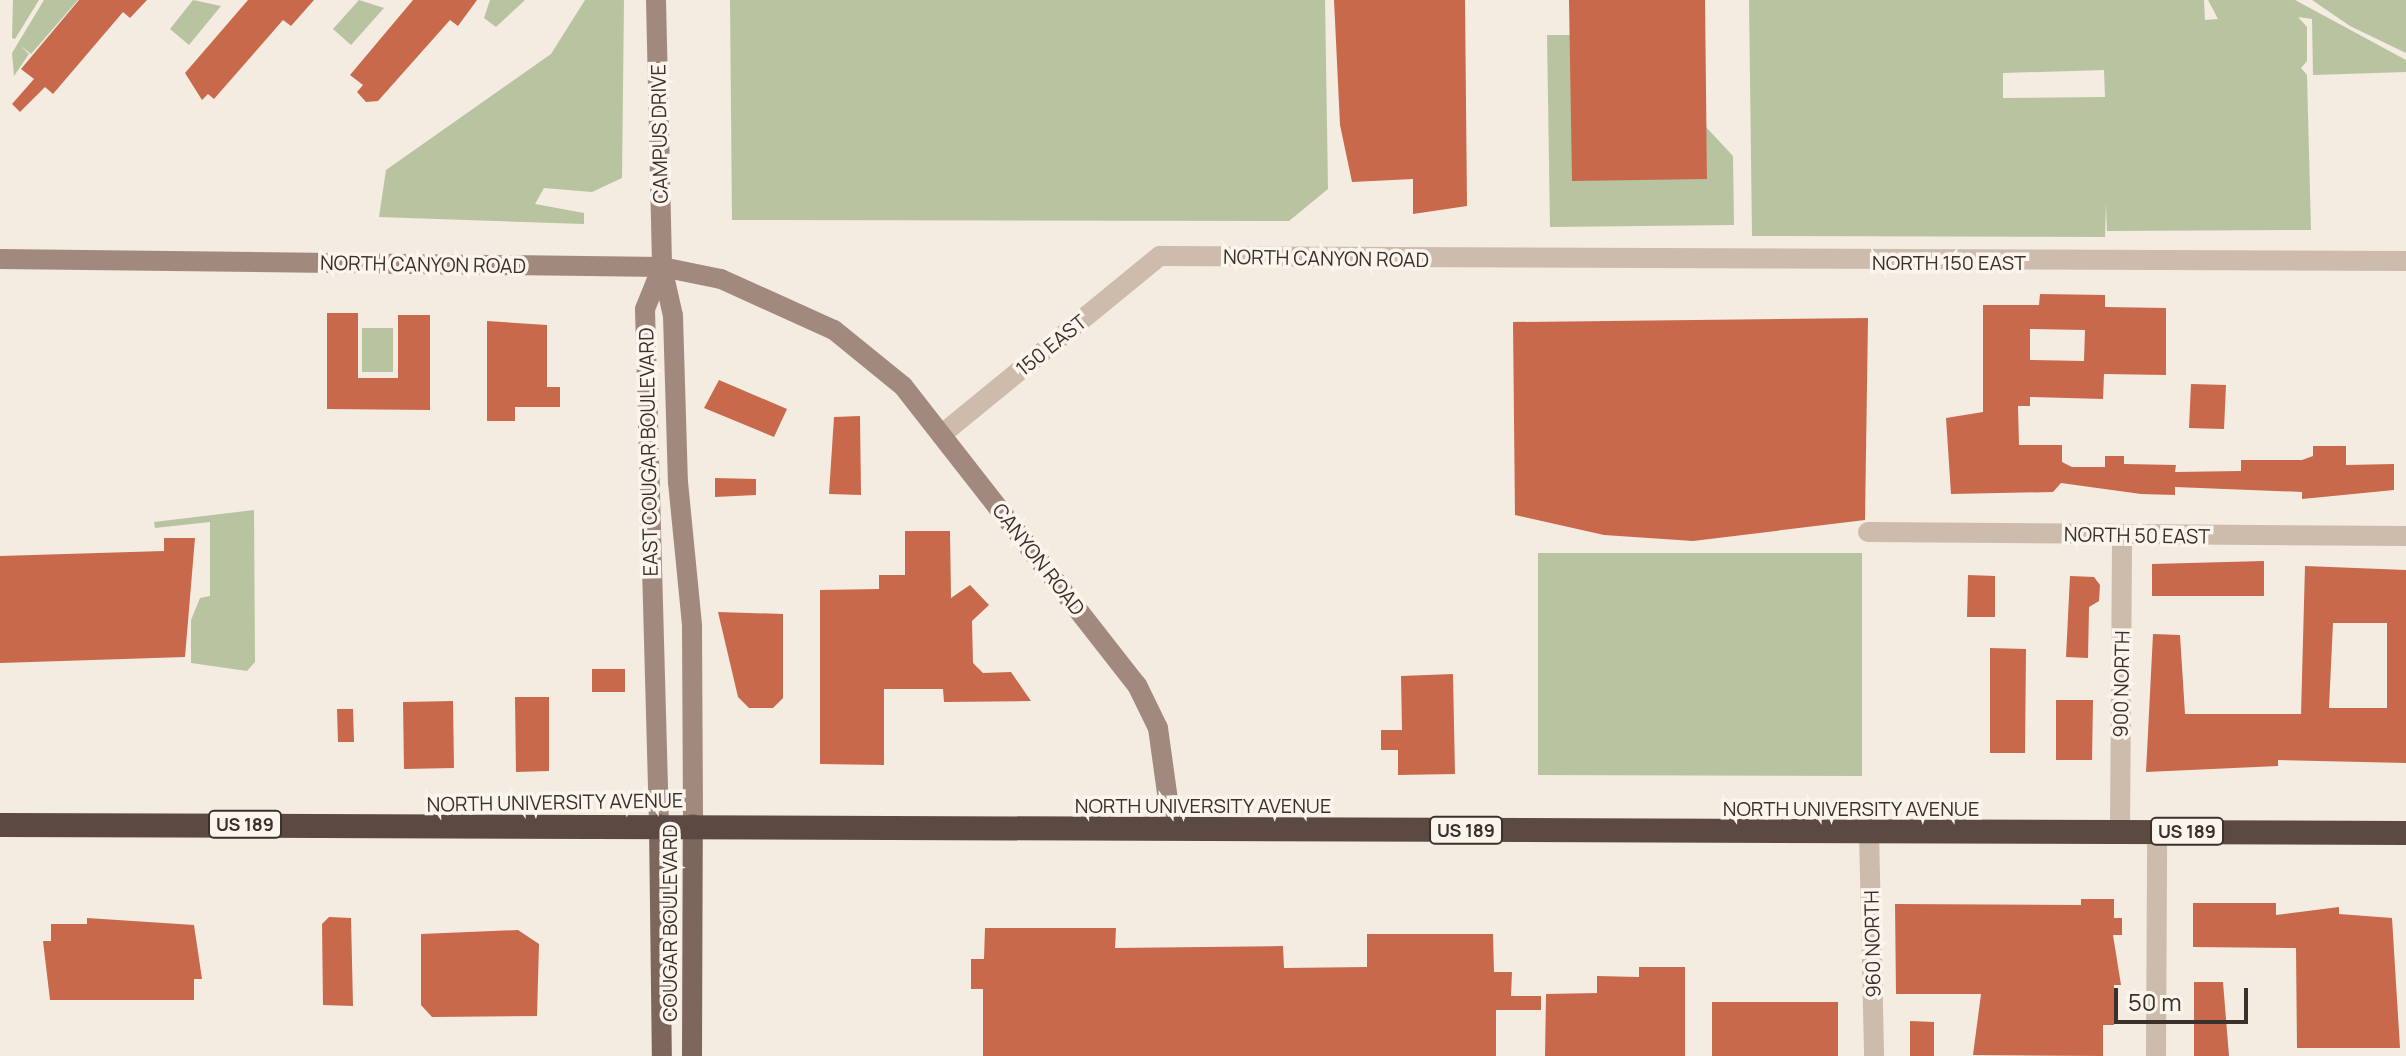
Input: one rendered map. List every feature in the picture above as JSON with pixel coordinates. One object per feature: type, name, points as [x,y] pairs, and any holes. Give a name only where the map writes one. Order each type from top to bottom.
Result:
[{"type":"highway","name":"NORTH UNIVERSITY AVENUE","points":[[0,825],[693,824],[1172,829],[2406,833]]},
{"type":"main road","name":"CAMPUS DRIVE","points":[[656,0],[662,267]]},
{"type":"main road","name":"NORTH CANYON ROAD","points":[[0,259],[662,267],[721,279],[834,330]]},
{"type":"main road","name":"EAST COUGAR BOULEVARD","points":[[662,267],[673,316],[680,502]]},
{"type":"main road","name":"EAST COUGAR BOULEVARD","points":[[655,637],[645,309],[662,267]]},
{"type":"main road","name":"CANYON ROAD","points":[[834,330],[903,386],[1137,685],[1158,728],[1172,829]]},
{"type":"main road","name":"COUGAR BOULEVARD","points":[[680,502],[692,626],[692,1056]]},
{"type":"main road","name":"COUGAR BOULEVARD","points":[[655,637],[662,1056]]},
{"type":"street","name":"NORTH CANYON ROAD","points":[[1160,256],[1491,258]]},
{"type":"street","name":"150 EAST","points":[[941,435],[1160,256]]},
{"type":"street","name":"NORTH 150 EAST","points":[[1491,258],[2406,261]]},
{"type":"street","name":"NORTH 50 EAST","points":[[1868,532],[2406,536]]},
{"type":"street","name":"900 NORTH","points":[[2120,831],[2122,536]]},
{"type":"street","points":[[2156,1056],[2157,831]]},
{"type":"street","name":"960 NORTH","points":[[1869,832],[1874,1056]]},
{"type":"green space","points":[[13,0],[39,0],[15,39],[12,38]]},
{"type":"green space","points":[[44,0],[78,0],[31,54],[20,45],[29,54],[14,76],[12,53]]},
{"type":"green space","points":[[193,0],[221,6],[189,45],[170,29]]},
{"type":"green space","points":[[359,0],[384,8],[351,45],[333,29]]},
{"type":"green space","points":[[490,0],[525,0],[496,27],[484,18]]},
{"type":"green space","points":[[585,0],[624,0],[622,178],[592,192],[544,188],[535,204],[584,213],[584,224],[379,217],[386,170],[551,54]]},
{"type":"green space","points":[[730,0],[1325,0],[1328,189],[1289,221],[732,220]]},
{"type":"green space","points":[[1749,0],[2204,0],[2205,20],[2218,19],[2208,0],[2295,0],[2406,60],[2406,72],[2313,75],[2312,19],[2298,17],[2307,27],[2307,61],[2301,68],[2307,75],[2311,230],[2107,231],[2106,204],[2105,237],[1752,236]],"holes":[[[2104,70],[2105,97],[2003,98],[2003,73]]]},
{"type":"green space","points":[[2312,0],[2406,0],[2406,53],[2350,26]]},
{"type":"green space","points":[[1547,35],[1570,35],[1707,179],[1706,127],[1733,156],[1734,225],[1550,227]]},
{"type":"green space","points":[[362,328],[393,328],[393,372],[362,372]]},
{"type":"green space","points":[[254,510],[255,662],[247,671],[191,663],[191,620],[200,598],[210,596],[210,522],[155,528],[154,522]]},
{"type":"green space","points":[[1538,553],[1862,553],[1862,776],[1538,775]]},
{"type":"building","points":[[79,0],[147,0],[130,18],[123,12],[53,94],[45,87],[20,112],[12,104],[34,79],[21,69]]},
{"type":"building","points":[[248,0],[314,0],[291,26],[283,20],[214,99],[208,94],[202,100],[185,73]]},
{"type":"building","points":[[413,0],[477,0],[458,26],[450,20],[378,101],[366,102],[357,92],[363,85],[350,75]]},
{"type":"building","points":[[1334,0],[1465,0],[1467,206],[1413,214],[1413,179],[1352,182],[1340,125]]},
{"type":"building","points":[[1569,0],[1705,0],[1707,179],[1572,181]]},
{"type":"building","points":[[2040,294],[2105,295],[2105,307],[2166,308],[2166,375],[2104,374],[2103,399],[2030,397],[2030,406],[2018,406],[2019,445],[2062,445],[2062,462],[2072,467],[2105,467],[2105,456],[2124,456],[2124,464],[2176,465],[2175,472],[2241,471],[2241,460],[2302,460],[2313,456],[2313,446],[2346,446],[2346,465],[2394,464],[2394,490],[2302,499],[2302,492],[2175,487],[2175,495],[2141,494],[2061,483],[2053,492],[1951,494],[1946,418],[1983,412],[1983,305],[2039,305]],"holes":[[[2030,329],[2085,330],[2084,361],[2030,360]]]},
{"type":"building","points":[[327,313],[358,313],[358,378],[398,378],[398,315],[430,315],[430,410],[327,409]]},
{"type":"building","points":[[1868,318],[1865,520],[1693,541],[1604,535],[1515,515],[1513,322]]},
{"type":"building","points":[[487,321],[547,325],[547,387],[560,387],[560,407],[515,407],[515,421],[487,421]]},
{"type":"building","points":[[719,380],[787,409],[774,437],[704,408]]},
{"type":"building","points":[[2191,384],[2226,385],[2224,429],[2189,428]]},
{"type":"building","points":[[860,416],[861,495],[829,494],[834,417]]},
{"type":"building","points":[[715,478],[756,479],[756,495],[715,497]]},
{"type":"building","points":[[905,531],[950,531],[951,598],[970,585],[989,605],[972,621],[973,663],[983,673],[1011,672],[1031,701],[944,702],[943,689],[884,689],[884,765],[820,764],[820,590],[879,589],[879,575],[905,575]]},
{"type":"building","points":[[164,538],[195,538],[185,657],[0,663],[0,556],[164,551]]},
{"type":"building","points":[[2264,561],[2264,596],[2152,596],[2152,564]]},
{"type":"building","points":[[2305,566],[2406,570],[2406,763],[2278,760],[2278,766],[2146,772],[2153,634],[2180,635],[2185,714],[2301,714]],"holes":[[[2333,623],[2387,623],[2387,708],[2329,708]]]},
{"type":"building","points":[[1968,575],[1995,576],[1995,617],[1967,617]]},
{"type":"building","points":[[2070,576],[2094,577],[2100,585],[2099,601],[2089,607],[2088,658],[2066,657]]},
{"type":"building","points":[[718,612],[783,614],[783,698],[773,708],[749,708],[738,697]]},
{"type":"building","points":[[1990,648],[2026,649],[2025,753],[1990,753]]},
{"type":"building","points":[[592,669],[625,669],[625,692],[592,692]]},
{"type":"building","points":[[1453,674],[1455,774],[1398,775],[1398,750],[1381,750],[1381,730],[1402,730],[1401,676]]},
{"type":"building","points":[[515,697],[549,697],[549,771],[516,772]]},
{"type":"building","points":[[2056,700],[2093,700],[2092,760],[2056,760]]},
{"type":"building","points":[[453,701],[454,768],[404,769],[403,702]]},
{"type":"building","points":[[337,709],[353,709],[354,742],[338,742]]},
{"type":"building","points":[[2081,899],[2114,899],[2114,918],[2122,918],[2122,935],[2113,935],[2121,985],[2114,985],[2114,1025],[2103,1025],[2103,1056],[1973,1055],[1981,994],[1896,994],[1895,904],[2081,905]]},
{"type":"building","points":[[2193,903],[2276,903],[2276,915],[2339,907],[2339,914],[2392,918],[2400,1048],[2297,1048],[2296,948],[2193,947]]},
{"type":"building","points":[[329,917],[351,918],[353,1006],[323,1005],[322,924]]},
{"type":"building","points":[[87,918],[194,925],[202,979],[194,979],[194,1000],[50,1000],[43,941],[51,941],[51,924],[87,924]]},
{"type":"building","points":[[985,928],[1116,928],[1115,948],[1283,946],[1284,968],[1367,967],[1367,934],[1493,934],[1494,972],[1512,972],[1511,996],[1541,996],[1541,1010],[1496,1010],[1496,1056],[983,1056],[983,989],[971,989],[971,959],[984,959]]},
{"type":"building","points":[[518,930],[539,944],[537,1016],[432,1017],[421,1005],[421,934]]},
{"type":"building","points":[[1639,967],[1685,967],[1685,1056],[1545,1056],[1546,994],[1597,993],[1597,976],[1639,977]]},
{"type":"building","points":[[2194,982],[2223,982],[2229,1056],[2194,1056]]},
{"type":"building","points":[[1712,1002],[1838,1002],[1838,1056],[1712,1056]]},
{"type":"building","points":[[1910,1021],[1934,1022],[1934,1056],[1910,1056]]}]
